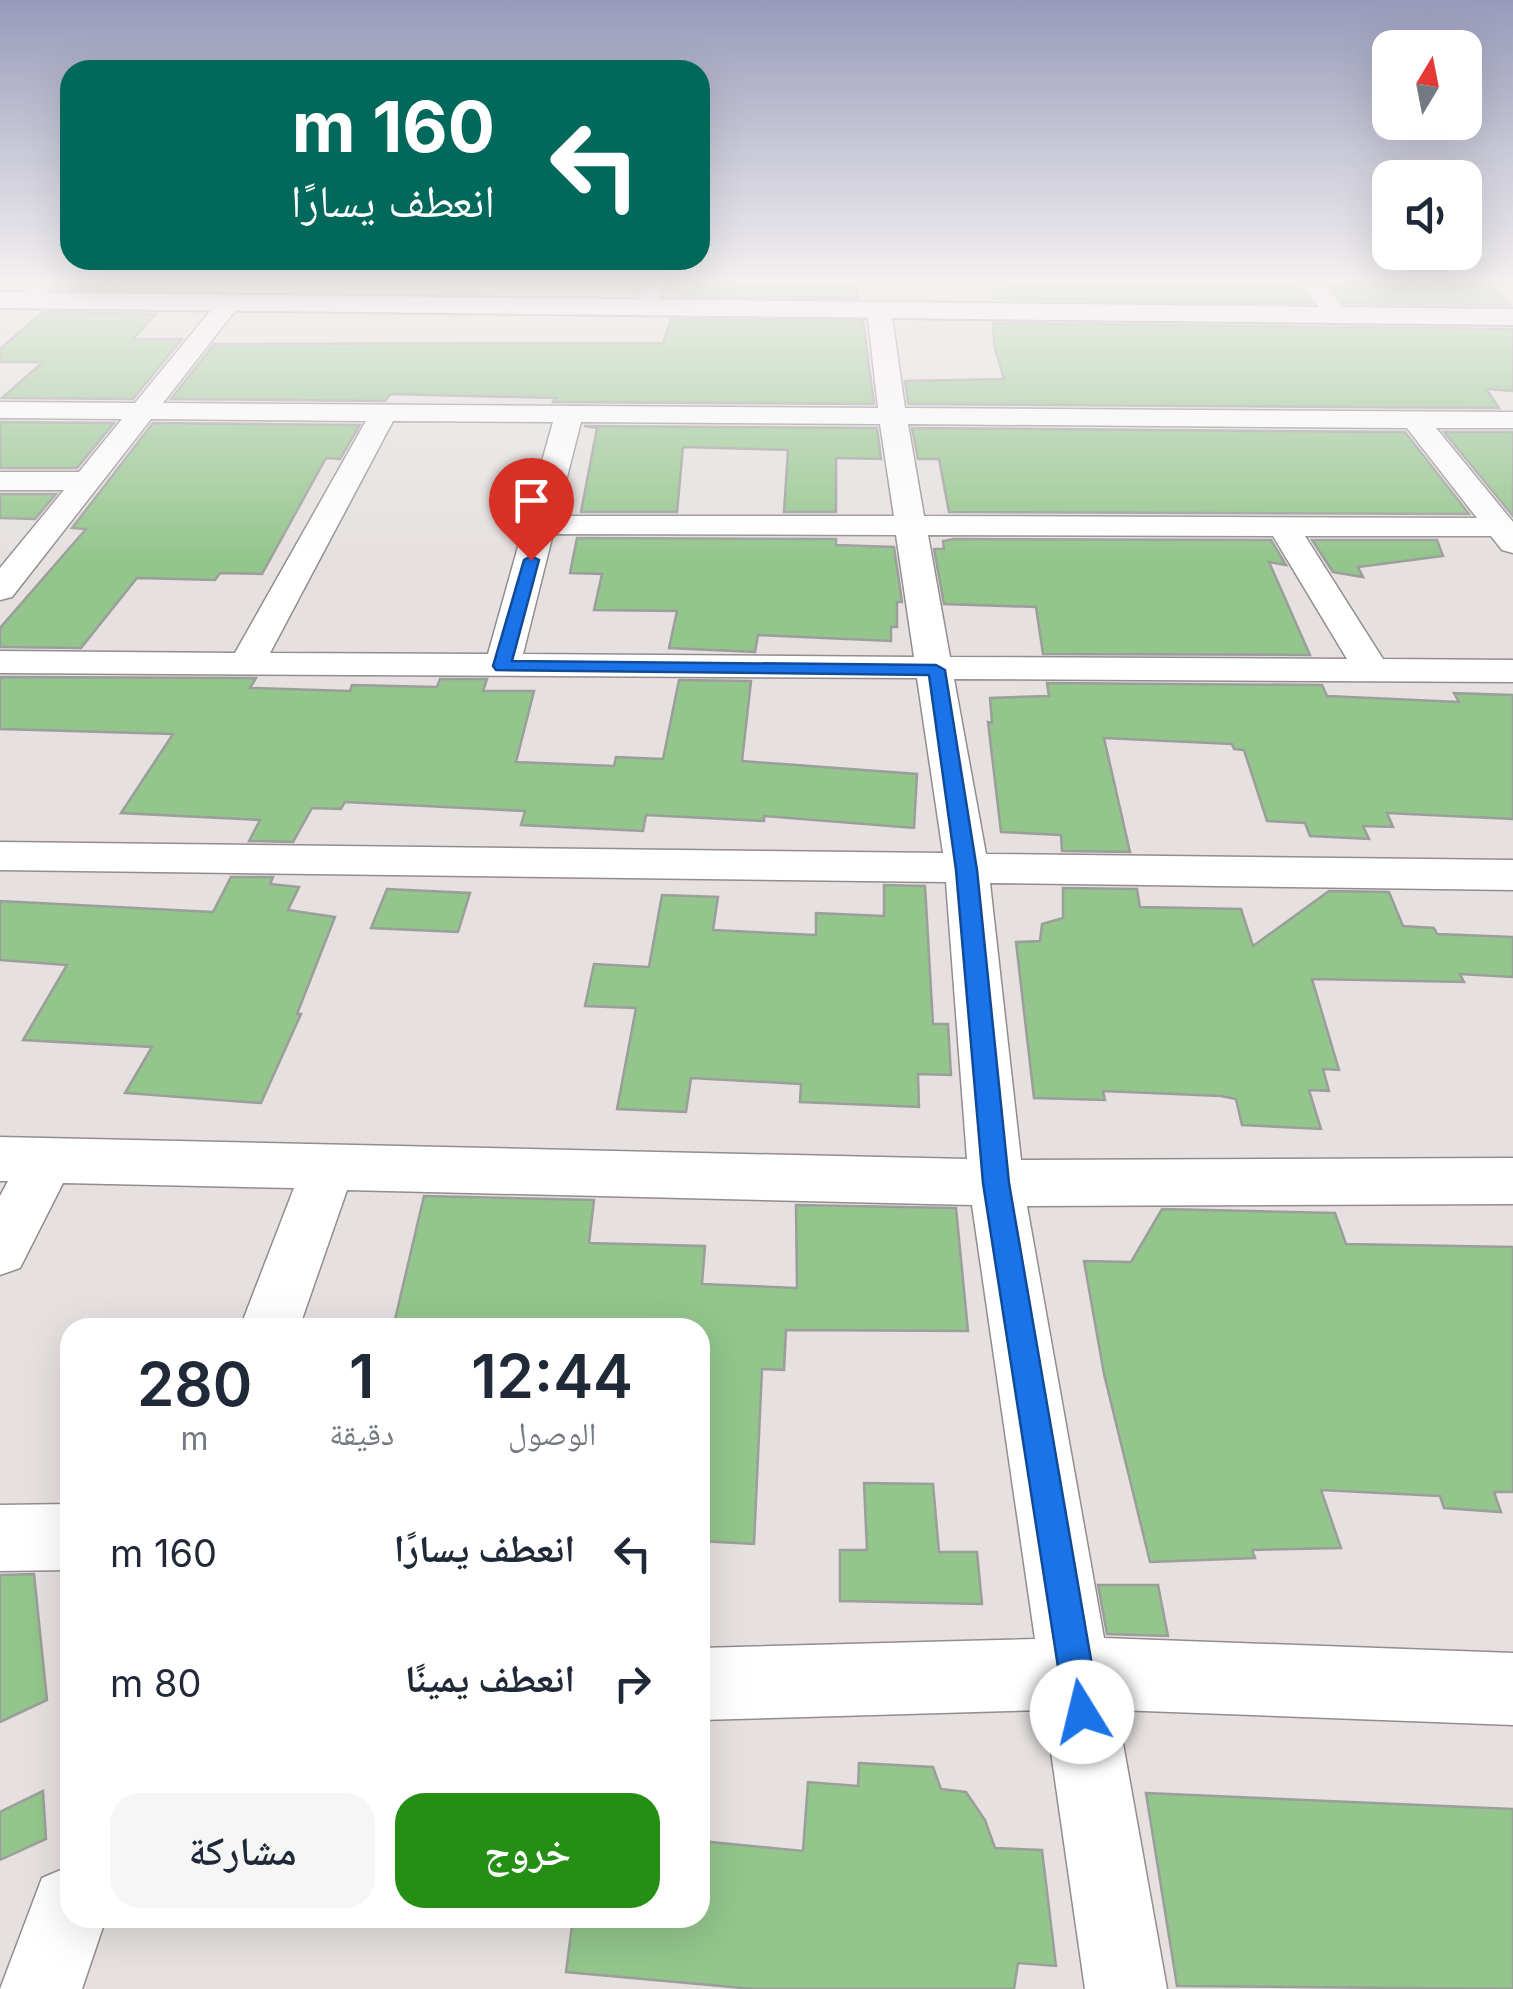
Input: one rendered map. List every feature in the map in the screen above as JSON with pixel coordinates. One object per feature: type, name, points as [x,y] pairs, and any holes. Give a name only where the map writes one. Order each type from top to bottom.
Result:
[{"type":"street","points":[[0,590],[171,375]]},
{"type":"street","points":[[887,375],[967,870],[996,1183],[1126,1989]]},
{"type":"street","points":[[0,410],[1513,420]]},
{"type":"street","points":[[247,663],[384,413]]},
{"type":"street","points":[[502,666],[569,414]]},
{"type":"street","points":[[1415,420],[1507,535]]},
{"type":"street","points":[[0,481],[86,481]]},
{"type":"street","points":[[541,525],[1283,526],[1507,535]]},
{"type":"street","points":[[1283,526],[1372,671]]},
{"type":"street","points":[[0,662],[1513,671]]},
{"type":"street","points":[[0,856],[1513,875]]},
{"type":"street","points":[[0,1250],[24,1160],[996,1183],[1513,1181]]},
{"type":"street","points":[[274,1318],[328,1169]]},
{"type":"street","points":[[0,1538],[60,1536]]},
{"type":"street","points":[[710,1684],[1076,1673],[1513,1689]]},
{"type":"street","points":[[41,1989],[62,1928]]},
{"type":"building","points":[[28,375],[153,375],[133,399],[2,398]]},
{"type":"building","points":[[190,375],[870,375],[874,404],[553,402],[556,398],[390,394],[385,401],[171,399]]},
{"type":"building","points":[[1003,375],[1513,375],[1513,391],[1486,389],[1499,408],[908,404],[905,381],[1004,379]]},
{"type":"building","points":[[0,422],[114,423],[77,468],[0,468]]},
{"type":"building","points":[[153,423],[360,425],[340,459],[326,458],[262,574],[220,573],[215,580],[137,578],[81,648],[0,647],[0,628],[86,529],[72,528]]},
{"type":"building","points":[[584,426],[877,428],[881,459],[836,458],[836,512],[784,512],[788,450],[683,447],[677,512],[581,512],[597,428]]},
{"type":"building","points":[[912,428],[1405,432],[1469,514],[949,512],[939,459],[918,459]]},
{"type":"building","points":[[1444,432],[1513,432],[1513,516]]},
{"type":"building","points":[[0,494],[56,494],[35,519],[0,518]]},
{"type":"building","points":[[577,538],[836,539],[836,545],[894,547],[902,602],[897,602],[897,627],[891,627],[891,641],[758,635],[755,652],[669,648],[677,611],[594,610],[602,574],[570,573]]},
{"type":"building","points":[[1271,540],[1286,565],[1269,562],[1310,655],[1043,654],[1036,607],[944,604],[934,549],[944,549],[943,541]]},
{"type":"building","points":[[1312,540],[1437,540],[1443,556],[1358,567],[1363,577],[1333,572]]},
{"type":"building","points":[[0,677],[256,678],[250,688],[350,691],[352,685],[437,687],[440,679],[487,679],[483,691],[534,691],[516,762],[614,766],[616,757],[663,759],[679,680],[751,681],[742,761],[917,774],[914,828],[764,816],[764,821],[646,815],[643,831],[521,825],[525,811],[345,802],[341,809],[312,808],[293,842],[249,841],[260,820],[121,813],[173,734],[0,729]]},
{"type":"building","points":[[1047,683],[1322,685],[1327,696],[1459,702],[1454,693],[1513,695],[1513,819],[1387,813],[1393,827],[1363,826],[1369,839],[1310,836],[1305,823],[1267,821],[1244,750],[1234,749],[1232,744],[1104,738],[1130,852],[1062,851],[1061,835],[1001,832],[988,722],[992,723],[990,698],[1049,696]]},
{"type":"building","points":[[231,877],[273,877],[270,884],[299,887],[288,910],[335,917],[297,1014],[301,1014],[261,1103],[125,1093],[152,1047],[23,1040],[67,965],[0,960],[0,901],[213,912]]},
{"type":"building","points":[[884,885],[925,886],[933,1024],[948,1024],[951,1075],[918,1074],[919,1107],[800,1102],[801,1084],[691,1078],[686,1112],[617,1109],[636,1008],[585,1006],[594,964],[649,967],[662,895],[718,897],[713,930],[816,935],[816,913],[884,916]]},
{"type":"building","points":[[1063,888],[1137,889],[1140,907],[1241,909],[1253,946],[1329,891],[1389,892],[1403,926],[1434,928],[1437,934],[1513,937],[1513,977],[1460,974],[1464,982],[1312,979],[1339,1070],[1323,1069],[1329,1091],[1309,1090],[1321,1129],[1242,1125],[1236,1099],[1221,1096],[1103,1091],[1105,1100],[1034,1098],[1016,942],[1040,941],[1042,924],[1063,918]]},
{"type":"building","points":[[387,889],[470,893],[458,932],[371,928]]},
{"type":"building","points":[[424,1196],[594,1200],[589,1243],[705,1246],[702,1284],[797,1288],[796,1205],[956,1208],[968,1331],[786,1330],[784,1370],[762,1369],[754,1544],[710,1542],[710,1318],[395,1318]]},
{"type":"building","points":[[1162,1209],[1335,1213],[1346,1244],[1513,1247],[1513,1492],[1494,1492],[1501,1512],[1444,1508],[1440,1496],[1321,1490],[1341,1548],[1252,1550],[1255,1558],[1150,1562],[1104,1374],[1084,1261],[1131,1262]]},
{"type":"building","points":[[864,1483],[933,1484],[939,1552],[977,1552],[982,1604],[840,1601],[840,1550],[867,1550]]},
{"type":"building","points":[[34,1574],[47,1700],[0,1722],[0,1575]]},
{"type":"building","points":[[1098,1585],[1158,1585],[1168,1636],[1107,1634]]},
{"type":"building","points":[[859,1763],[933,1767],[941,1789],[966,1792],[985,1820],[995,1848],[1042,1850],[1056,1966],[1018,1963],[1014,1989],[754,1989],[566,1972],[572,1928],[710,1928],[710,1842],[803,1851],[808,1782],[858,1786]]},
{"type":"building","points":[[43,1791],[46,1839],[0,1860],[0,1812]]},
{"type":"building","points":[[1146,1793],[1513,1809],[1513,1989],[1177,1986]]},
{"type":"route","points":[[531,560],[502,666],[936,670],[967,870],[996,1183],[1082,1712]]}]
